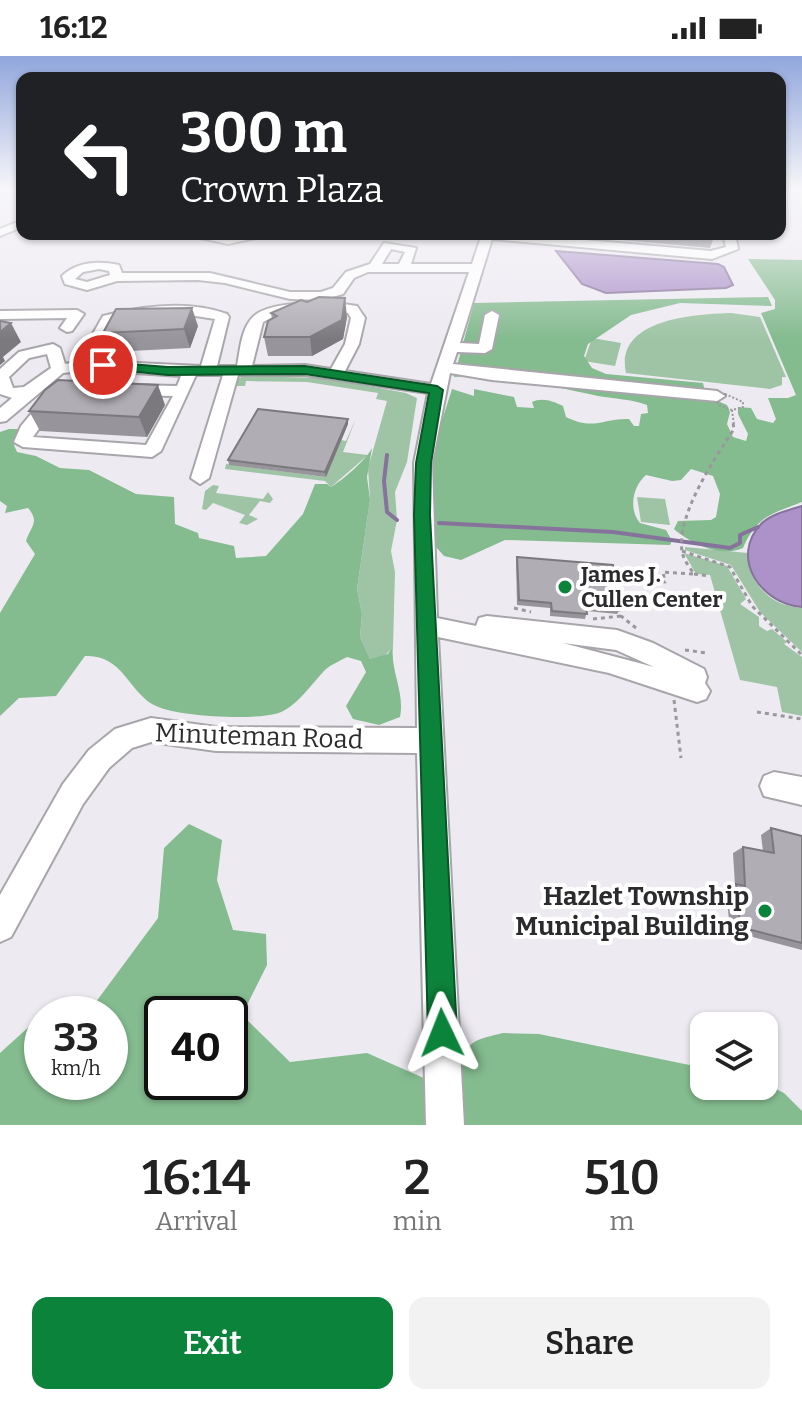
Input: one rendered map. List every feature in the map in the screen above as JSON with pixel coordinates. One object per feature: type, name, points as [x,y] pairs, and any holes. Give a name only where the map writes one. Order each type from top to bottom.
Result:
[{"type":"street","points":[[445,1125],[422,515],[423,463],[444,368],[487,240]]},
{"type":"street","points":[[617,240],[722,254],[733,248],[731,240]]},
{"type":"street","points":[[374,268],[388,245],[412,250],[404,267]]},
{"type":"street","points":[[116,277],[207,276],[293,296],[310,296],[338,291],[354,272],[374,268],[479,268]]},
{"type":"street","points":[[200,478],[256,321],[263,315],[276,310],[352,309],[358,318],[352,344],[337,373]]},
{"type":"street","points":[[83,365],[108,319],[124,314],[205,312],[222,317],[208,370]]},
{"type":"street","points":[[0,315],[77,314],[53,348],[24,355],[1,376],[7,393],[28,392]]},
{"type":"street","points":[[444,368],[485,349],[492,315]]},
{"type":"street","points":[[0,329],[67,328]]},
{"type":"street","points":[[53,348],[59,369]]},
{"type":"street","points":[[0,417],[59,369],[83,365],[190,371],[337,373],[444,368],[504,377],[717,396]]},
{"type":"street","points":[[63,392],[53,398],[27,430],[23,442],[152,451],[190,371]]},
{"type":"street","points":[[120,390],[183,391]]},
{"type":"street","points":[[426,625],[696,684]]},
{"type":"street","name":"Minuteman Road","points":[[0,926],[73,794],[99,759],[124,738],[151,730],[216,739],[430,741]]},
{"type":"street","points":[[774,786],[802,791]]},
{"type":"path","points":[[694,574],[682,550],[685,519],[695,489],[734,429],[732,410]]},
{"type":"path","points":[[682,550],[730,567],[752,606],[802,655]]},
{"type":"path","points":[[639,631],[621,616],[616,577],[665,582],[663,572],[709,576]]},
{"type":"path","points":[[677,649],[707,653]]},
{"type":"path","points":[[672,688],[681,758]]},
{"type":"path","points":[[757,712],[802,719]]},
{"type":"green space","points":[[748,259],[802,260],[802,502],[766,518],[754,529],[743,548],[716,550],[689,540],[674,529],[678,521],[711,520],[716,517],[720,494],[713,476],[691,469],[681,480],[646,475],[635,491],[633,505],[636,517],[640,523],[666,530],[672,541],[670,545],[505,540],[461,560],[444,556],[436,547],[433,449],[452,389],[474,396],[474,389],[514,397],[517,407],[534,408],[532,402],[551,401],[563,406],[566,417],[591,424],[629,419],[634,426],[639,426],[641,414],[648,413],[647,405],[629,400],[508,379],[454,377],[474,303],[768,297],[772,306],[680,303],[631,315],[588,344],[584,356],[592,368],[606,374],[703,383],[706,396],[727,405],[730,412],[727,424],[733,437],[746,441],[748,434],[738,414],[738,407],[751,408],[757,419],[773,423],[776,419],[768,398],[796,395],[761,313],[775,309],[775,300]]},
{"type":"green space","points":[[731,313],[760,317],[786,377],[782,377],[782,385],[770,389],[626,373],[626,355],[632,341],[644,331],[679,318]]},
{"type":"green space","points":[[592,338],[621,343],[615,366],[584,361]]},
{"type":"green space","points":[[245,376],[325,378],[406,393],[417,398],[407,462],[395,492],[397,520],[391,551],[395,572],[393,646],[383,656],[370,659],[360,637],[362,614],[357,589],[370,500],[368,468],[387,401],[376,399],[378,393],[307,382],[246,381],[245,386],[237,386],[236,379]]},
{"type":"green space","points":[[356,418],[343,452],[368,455],[331,487],[325,481],[225,469],[226,464],[326,477],[341,440],[346,441]]},
{"type":"green space","points":[[19,429],[14,445],[17,452],[36,456],[60,468],[89,470],[136,494],[174,497],[175,524],[198,533],[199,538],[234,546],[236,558],[266,556],[303,514],[315,484],[331,487],[354,469],[372,448],[367,477],[370,500],[357,589],[362,614],[360,637],[370,659],[388,654],[393,646],[401,699],[400,717],[379,725],[353,719],[346,706],[366,672],[361,661],[347,657],[326,669],[296,702],[282,711],[264,716],[231,717],[177,712],[152,704],[116,666],[97,657],[85,656],[56,696],[19,698],[0,716],[0,613],[35,554],[26,541],[33,524],[32,513],[28,508],[5,513],[7,506],[0,501],[0,432]]},
{"type":"green space","points":[[213,485],[219,486],[216,493],[263,499],[268,492],[273,499],[270,503],[260,501],[249,515],[258,519],[247,525],[239,523],[245,515],[213,503],[206,510],[202,509],[205,491]]},
{"type":"green space","points":[[637,497],[665,499],[670,525],[641,522]]},
{"type":"green space","points":[[685,547],[748,553],[753,575],[764,592],[780,603],[802,608],[802,652],[760,612],[731,565],[685,550]]},
{"type":"green space","points":[[684,553],[727,566],[746,599],[740,604],[759,617],[759,626],[767,631],[772,629],[787,642],[784,644],[802,657],[802,716],[782,712],[777,687],[740,680],[710,575],[696,574]]},
{"type":"green space","points":[[189,824],[222,840],[217,880],[233,930],[266,934],[267,965],[248,1003],[248,996],[144,996],[144,1100],[248,1100],[248,1021],[290,1062],[367,1053],[426,1079],[426,1125],[0,1125],[0,1053],[24,1031],[24,1100],[128,1100],[128,996],[100,996],[158,918],[164,848]]},
{"type":"green space","points":[[503,1033],[539,1034],[690,1065],[690,1100],[778,1100],[778,1090],[802,1111],[802,1125],[461,1125],[460,1066],[469,1046]]},
{"type":"shaded area","points":[[556,251],[718,264],[724,267],[733,285],[726,288],[606,293],[582,284]]},
{"type":"shaded area","points":[[802,506],[802,607],[774,598],[763,588],[754,577],[748,551],[752,537],[761,524],[780,513]]},
{"type":"building","points":[[319,297],[345,298],[342,320],[310,337],[264,337],[268,321],[277,316],[271,313],[301,300],[307,302]]},
{"type":"building","points":[[192,308],[184,329],[103,333],[116,309]]},
{"type":"building","points":[[0,321],[11,323],[0,332]]},
{"type":"building","points":[[58,380],[158,385],[139,417],[29,411],[45,390]]},
{"type":"building","points":[[258,409],[348,419],[325,472],[228,460]]},
{"type":"building","name":"James J. Cullen Center","points":[[517,557],[613,565],[620,609],[586,606],[587,614],[552,611],[551,603],[519,600]]},
{"type":"building","name":"Hazlet Township Municipal Building","points":[[771,828],[802,836],[802,943],[740,927],[736,884],[745,886],[743,847],[774,853]]},
{"type":"waterway","points":[[387,455],[384,481],[387,512],[397,520]]},
{"type":"waterway","points":[[439,523],[613,532],[730,548],[740,543],[740,535],[758,527]]},
{"type":"place","name":"James J. Cullen Center","points":[[565,587]]},
{"type":"place","name":"Hazlet Township Municipal Building","points":[[765,911]]},
{"type":"route","points":[[103,365],[168,371],[305,370],[437,390],[423,463],[422,515],[442,1033]]}]
